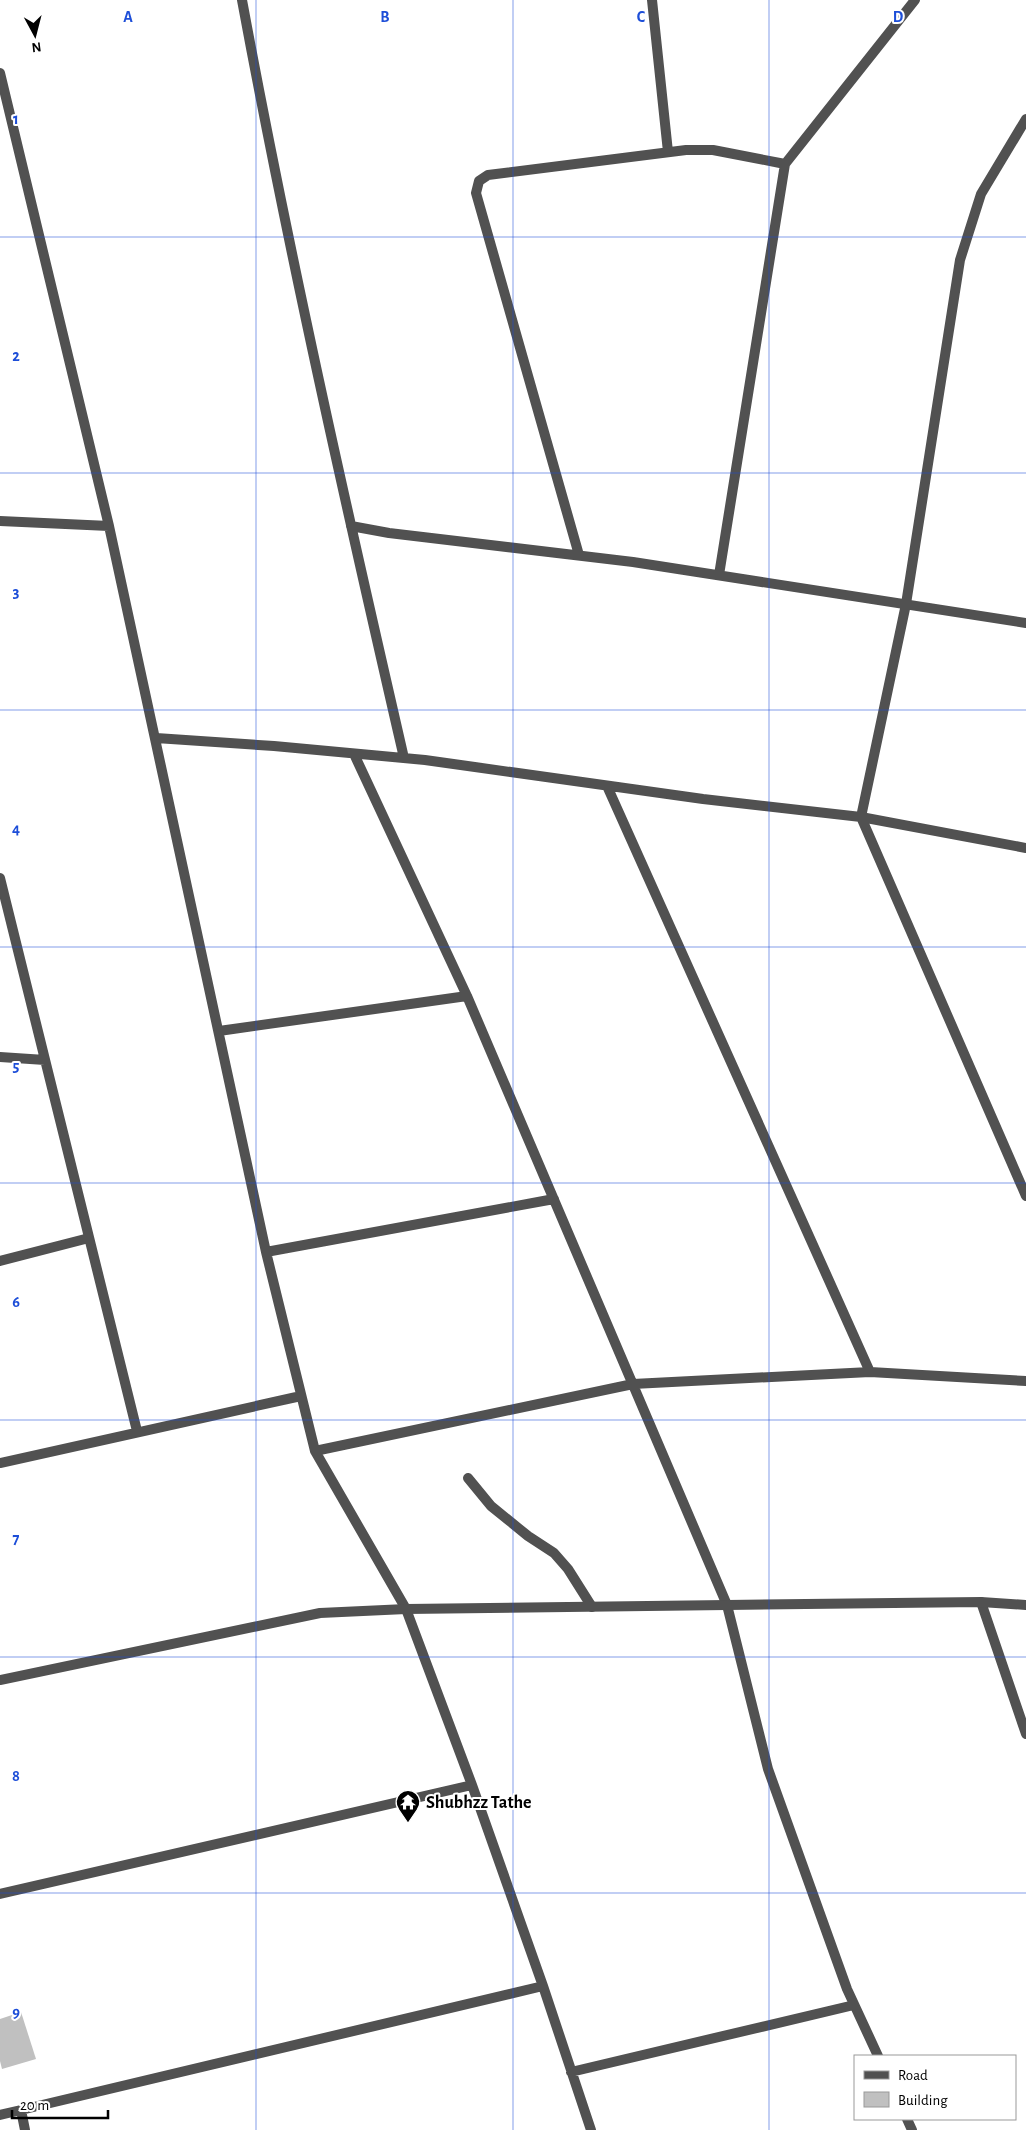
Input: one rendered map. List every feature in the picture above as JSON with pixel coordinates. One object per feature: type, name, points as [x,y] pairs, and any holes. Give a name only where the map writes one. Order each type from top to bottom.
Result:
[{"type":"street","points":[[242,0],[269,147],[351,526],[404,758]]},
{"type":"street","points":[[652,0],[668,152]]},
{"type":"street","points":[[719,575],[785,164],[915,0]]},
{"type":"street","points":[[0,73],[109,526],[266,1252],[315,1451],[406,1610],[472,1786],[543,1986],[591,2130]]},
{"type":"street","points":[[1026,119],[981,194],[960,260],[906,604],[861,817],[1026,1196]]},
{"type":"street","points":[[579,555],[476,192],[480,181],[488,175],[686,150],[713,150],[785,164]]},
{"type":"street","points":[[0,521],[109,526]]},
{"type":"street","points":[[351,526],[719,575],[1026,623]]},
{"type":"street","points":[[156,738],[404,758],[606,786],[861,817],[1026,848]]},
{"type":"street","points":[[354,754],[467,996],[727,1605],[768,1768],[847,1989],[878,2055]]},
{"type":"street","points":[[606,786],[870,1372]]},
{"type":"street","points":[[0,878],[137,1431]]},
{"type":"street","points":[[218,1031],[467,996]]},
{"type":"street","points":[[0,1057],[45,1060]]},
{"type":"street","points":[[266,1252],[554,1199]]},
{"type":"street","points":[[0,1261],[89,1238]]},
{"type":"street","points":[[315,1451],[633,1384],[870,1372],[1026,1381]]},
{"type":"street","points":[[0,1463],[301,1396]]},
{"type":"street","points":[[468,1478],[492,1506],[528,1536],[554,1553],[568,1569],[592,1607]]},
{"type":"street","points":[[981,1602],[1026,1734]]},
{"type":"street","points":[[0,1680],[320,1613],[406,1610],[981,1602],[1026,1605]]},
{"type":"street","points":[[0,1894],[472,1786]]},
{"type":"street","points":[[0,2115],[543,1986]]},
{"type":"street","points":[[571,2072],[854,2005]]},
{"type":"street","points":[[21,2110],[25,2130]]},
{"type":"building","points":[[21,2012],[36,2059],[2,2069],[0,2061],[0,2019]]},
{"type":"place","name":"Shubhzz Tathe","points":[[408,1823]]}]
